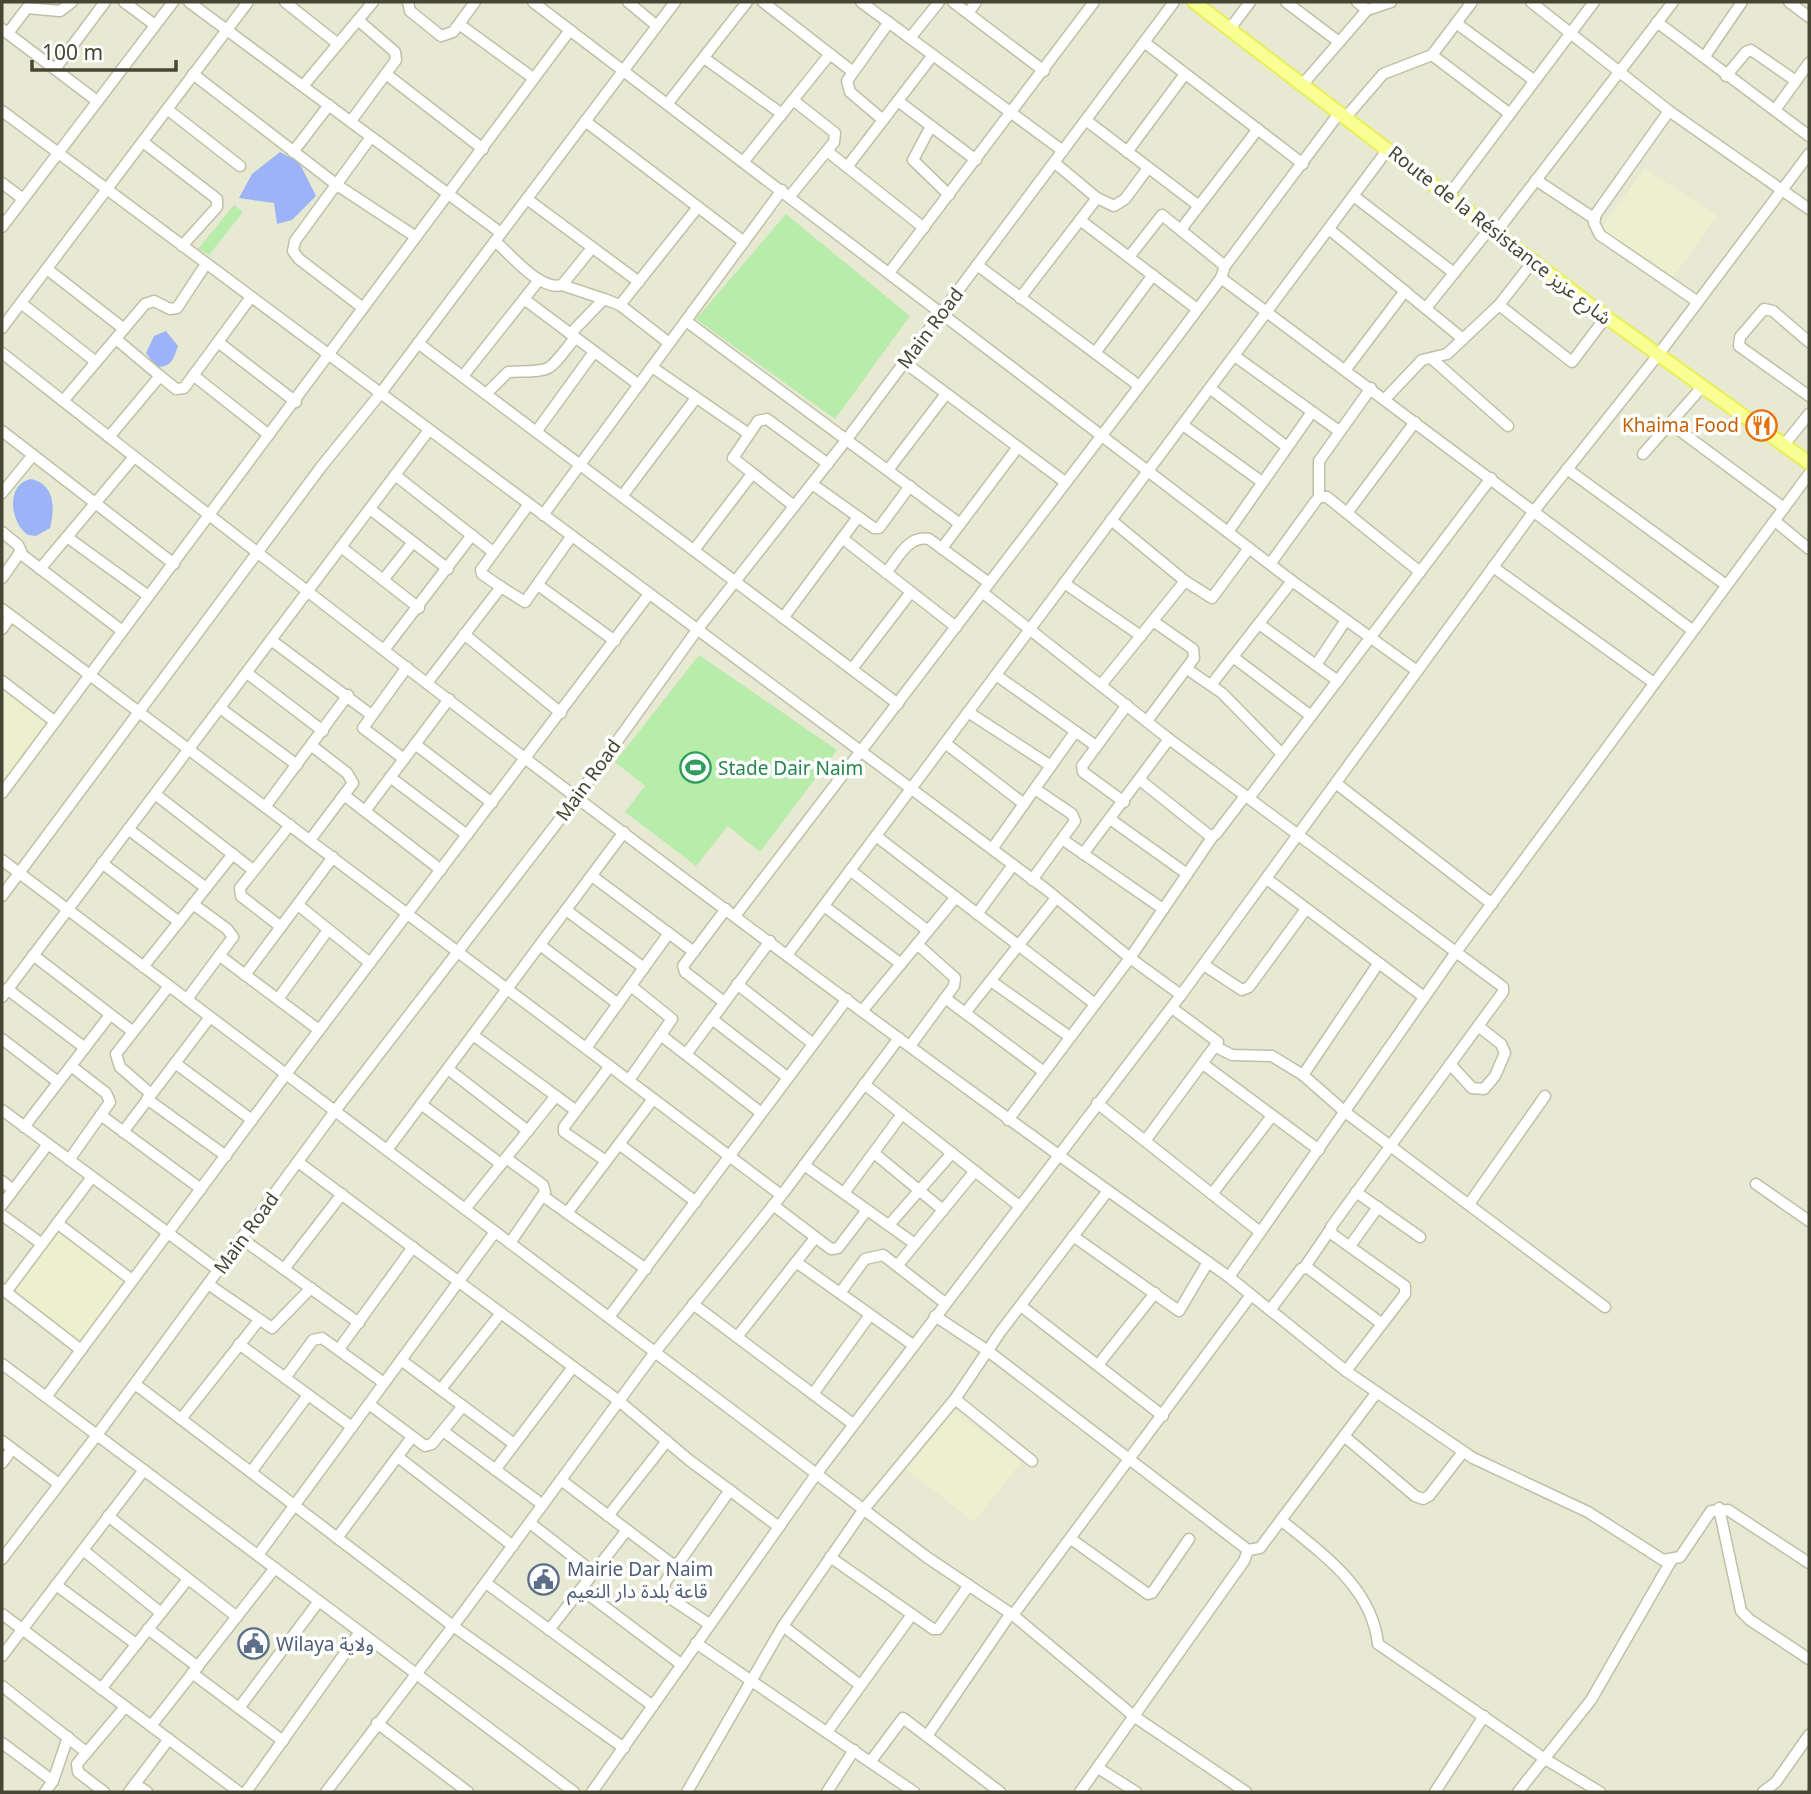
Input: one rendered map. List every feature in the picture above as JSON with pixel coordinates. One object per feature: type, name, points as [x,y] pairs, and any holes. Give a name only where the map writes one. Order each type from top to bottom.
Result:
[{"type":"main road","name":"Route de la Résistance شارع عزيز","points":[[1194,2],[1450,195],[1606,317],[1809,463]]},
{"type":"street","points":[[72,2],[60,11],[27,8],[5,31],[97,101]]},
{"type":"street","points":[[55,69],[105,2]]},
{"type":"street","points":[[124,2],[155,25]]},
{"type":"street","points":[[2,228],[173,2]]},
{"type":"street","points":[[190,2],[449,195],[498,237],[540,280],[550,286],[562,285],[620,305],[669,344]]},
{"type":"street","points":[[2,328],[248,2]]},
{"type":"street","points":[[285,2],[338,44]]},
{"type":"street","points":[[303,86],[373,2]]},
{"type":"street","points":[[408,2],[410,11],[441,36],[447,36],[475,2]]},
{"type":"street","points":[[533,2],[1292,581],[1417,671]]},
{"type":"street","points":[[628,2],[657,26]]},
{"type":"street","points":[[2,896],[675,2]]},
{"type":"street","points":[[668,103],[747,2]]},
{"type":"street","points":[[763,2],[853,72]]},
{"type":"street","points":[[910,38],[939,2]]},
{"type":"street","points":[[953,2],[1044,71]]},
{"type":"street","points":[[968,13],[976,2]]},
{"type":"street","points":[[889,272],[1094,2]]},
{"type":"street","name":"Main Road","points":[[2,1559],[135,1384],[335,1111],[577,797],[697,631],[847,439],[1174,2]]},
{"type":"street","points":[[1229,30],[1250,2]]},
{"type":"street","points":[[1286,2],[1339,42]]},
{"type":"street","points":[[1357,2],[1367,10]]},
{"type":"street","points":[[1302,85],[1367,10],[1391,2]]},
{"type":"street","points":[[736,916],[1221,278],[1225,266],[1303,164],[1343,115],[1383,74],[1432,55],[1472,2]]},
{"type":"street","points":[[1531,2],[1669,111],[1809,209]]},
{"type":"street","points":[[1450,195],[1594,2]]},
{"type":"street","points":[[1426,308],[1536,180],[1618,69],[1673,2]]},
{"type":"street","points":[[1705,57],[1742,2]]},
{"type":"street","points":[[1789,2],[1809,17]]},
{"type":"street","points":[[865,3],[1063,151]]},
{"type":"street","points":[[351,121],[396,60],[395,52],[358,20]]},
{"type":"street","points":[[883,120],[850,92],[847,81],[889,22]]},
{"type":"street","points":[[1657,22],[1809,136]]},
{"type":"street","points":[[1456,23],[1535,82]]},
{"type":"street","points":[[458,24],[533,78]]},
{"type":"street","points":[[3,790],[147,595],[174,564],[207,514],[296,402],[570,30]]},
{"type":"street","points":[[1144,42],[1303,164]]},
{"type":"street","points":[[1726,76],[1746,51],[1751,50],[1796,81]]},
{"type":"street","points":[[744,161],[830,54]]},
{"type":"street","points":[[847,167],[933,55]]},
{"type":"street","points":[[1432,55],[1510,114]]},
{"type":"street","points":[[704,58],[782,114]]},
{"type":"street","points":[[1775,110],[1809,63]]},
{"type":"street","points":[[193,74],[337,185],[416,237]]},
{"type":"street","points":[[386,74],[483,149]]},
{"type":"street","points":[[1127,152],[1185,74]]},
{"type":"street","points":[[543,515],[744,242],[834,142],[835,133],[793,100]]},
{"type":"street","points":[[898,101],[976,160]]},
{"type":"street","points":[[293,152],[329,105]]},
{"type":"street","points":[[167,109],[240,166]]},
{"type":"street","points":[[2,111],[992,849],[1181,995]]},
{"type":"street","points":[[1595,219],[1669,111]]},
{"type":"street","points":[[585,121],[744,242]]},
{"type":"street","points":[[1087,121],[1199,206]]},
{"type":"street","points":[[931,126],[913,160],[949,195]]},
{"type":"street","points":[[1182,228],[1258,130]]},
{"type":"street","points":[[363,308],[299,259],[293,251],[295,242],[371,137]]},
{"type":"street","points":[[143,142],[217,199],[217,206],[182,246]]},
{"type":"street","points":[[787,955],[1236,357],[1388,149]]},
{"type":"street","points":[[827,151],[924,228]]},
{"type":"street","points":[[592,1792],[853,1424],[1056,1155],[1172,1008],[1534,511],[1658,355],[1809,154]]},
{"type":"street","points":[[1055,163],[1108,205],[1118,205],[1148,168]]},
{"type":"street","points":[[1536,180],[1595,219],[1600,235],[1698,302]]},
{"type":"street","points":[[2,183],[23,199]]},
{"type":"street","points":[[1354,197],[1454,273]]},
{"type":"street","points":[[1020,298],[1097,198]]},
{"type":"street","points":[[527,199],[639,282]]},
{"type":"street","points":[[620,305],[698,207]]},
{"type":"street","points":[[1129,257],[1159,217],[1168,217],[1225,266]]},
{"type":"street","points":[[1080,220],[1197,309]]},
{"type":"street","points":[[1329,230],[1463,339]]},
{"type":"street","points":[[562,285],[592,248]]},
{"type":"street","points":[[1385,399],[1417,364],[1447,354],[1499,305],[1534,260]]},
{"type":"street","points":[[63,401],[145,304],[154,301],[170,309],[177,308],[206,264]]},
{"type":"street","points":[[977,265],[1138,385]]},
{"type":"street","points":[[47,269],[124,329]]},
{"type":"street","points":[[1094,353],[1153,275]]},
{"type":"street","points":[[1221,278],[1692,630]]},
{"type":"street","points":[[463,376],[540,280]]},
{"type":"street","points":[[1346,369],[1405,291]]},
{"type":"street","points":[[116,339],[180,390],[251,297]]},
{"type":"street","points":[[524,299],[639,385]]},
{"type":"street","points":[[486,394],[508,372],[540,373],[549,369],[604,299]]},
{"type":"street","points":[[21,303],[96,362]]},
{"type":"street","points":[[1499,305],[1572,362],[1606,317]]},
{"type":"street","points":[[1809,342],[1773,311],[1764,309],[1740,337],[1739,346],[1809,396]]},
{"type":"street","points":[[686,320],[960,524]]},
{"type":"street","points":[[218,342],[296,402]]},
{"type":"street","points":[[418,343],[898,704]]},
{"type":"street","points":[[536,432],[594,352]]},
{"type":"street","points":[[2,353],[306,592],[787,955],[1056,1155],[1229,1277],[1346,1371],[1463,1451],[1588,1512],[1663,1560],[1680,1557],[1711,1511],[1719,1508],[1728,1510],[1809,1563]]},
{"type":"street","points":[[1236,357],[1339,431]]},
{"type":"street","points":[[1431,358],[1508,426]]},
{"type":"street","points":[[904,362],[1065,482]]},
{"type":"street","points":[[652,367],[749,434]]},
{"type":"street","points":[[193,375],[269,435]]},
{"type":"street","points":[[108,437],[160,376]]},
{"type":"street","points":[[1643,454],[1702,387]]},
{"type":"street","points":[[1270,564],[1319,497],[1320,461],[1371,388]]},
{"type":"street","points":[[1211,389],[1287,447]]},
{"type":"street","points":[[888,470],[946,394]]},
{"type":"street","points":[[622,495],[696,398]]},
{"type":"street","points":[[1228,531],[1312,412]]},
{"type":"street","points":[[1784,445],[1809,414]]},
{"type":"street","points":[[794,506],[733,458],[758,421],[767,419],[828,464]]},
{"type":"street","points":[[1348,513],[1415,422]]},
{"type":"street","points":[[1671,424],[1784,508]]},
{"type":"street","points":[[1183,425],[1262,482]]},
{"type":"street","points":[[85,1048],[4,993],[429,430]]},
{"type":"street","points":[[2,431],[174,564]]},
{"type":"street","points":[[942,548],[1018,447]]},
{"type":"street","points":[[3,490],[33,455]]},
{"type":"street","points":[[40,569],[134,457]]},
{"type":"street","points":[[1567,469],[1726,585]]},
{"type":"street","points":[[694,550],[752,474]]},
{"type":"street","points":[[1229,1277],[1456,952],[1809,474]]},
{"type":"street","points":[[395,475],[493,552]]},
{"type":"street","points":[[1008,1120],[1130,958],[1213,836],[1282,754],[1491,478]]},
{"type":"street","points":[[812,484],[874,528],[879,528],[910,486]]},
{"type":"street","points":[[1319,497],[1327,497],[1420,572]]},
{"type":"street","points":[[528,504],[493,552],[482,574],[523,602],[572,537]]},
{"type":"street","points":[[370,509],[448,569]]},
{"type":"street","points":[[783,618],[858,517]]},
{"type":"street","points":[[1111,520],[1185,581],[1212,598],[1249,548]]},
{"type":"street","points":[[1775,521],[1809,549]]},
{"type":"street","points":[[2,532],[18,545],[21,554],[121,631]]},
{"type":"street","points":[[384,650],[472,536]]},
{"type":"street","points":[[67,537],[147,595]]},
{"type":"street","points":[[842,538],[956,627]]},
{"type":"street","points":[[886,573],[915,538],[929,539],[989,583]]},
{"type":"street","points":[[383,580],[413,542]]},
{"type":"street","points":[[341,547],[419,608]]},
{"type":"street","points":[[2,578],[21,554]]},
{"type":"street","points":[[1493,567],[1654,683]]},
{"type":"street","points":[[1101,685],[1185,581]]},
{"type":"street","points":[[1211,685],[1292,581]]},
{"type":"street","points":[[1064,583],[1141,636]]},
{"type":"street","points":[[538,585],[615,641]]},
{"type":"street","points":[[428,683],[501,587]]},
{"type":"street","points":[[852,669],[911,592]]},
{"type":"street","points":[[982,592],[1170,739],[1503,987],[1503,992],[1356,1192],[1304,1268],[1270,1310]]},
{"type":"street","points":[[46,1397],[649,594]]},
{"type":"street","points":[[2,610],[781,1195]]},
{"type":"street","points":[[2,629],[11,616]]},
{"type":"street","points":[[1316,665],[1346,620]]},
{"type":"street","points":[[1147,721],[1195,658],[1193,649],[1153,621]]},
{"type":"street","points":[[1259,624],[1338,681]]},
{"type":"street","points":[[464,634],[561,713]]},
{"type":"street","points":[[271,640],[370,714]]},
{"type":"street","points":[[1233,657],[1311,716]]},
{"type":"street","points":[[404,759],[366,733],[364,723],[407,667]]},
{"type":"street","points":[[1187,668],[1211,685],[1282,754]]},
{"type":"street","points":[[247,673],[323,731]]},
{"type":"street","points":[[996,675],[1096,747]]},
{"type":"street","points":[[2,681],[54,722]]},
{"type":"street","points":[[265,807],[348,695]]},
{"type":"street","points":[[365,811],[449,699]]},
{"type":"street","points":[[1124,802],[1083,772],[1084,761],[1127,705]]},
{"type":"street","points":[[220,708],[298,765]]},
{"type":"street","points":[[968,712],[1051,766]]},
{"type":"street","points":[[992,849],[1076,732]]},
{"type":"street","points":[[1083,854],[1170,739]]},
{"type":"street","points":[[945,743],[1024,804]]},
{"type":"street","points":[[415,744],[492,803]]},
{"type":"street","points":[[310,840],[344,795],[352,779],[312,746]]},
{"type":"street","points":[[390,777],[467,835]]},
{"type":"street","points":[[1140,780],[1213,836]]},
{"type":"street","points":[[1336,784],[1492,904]]},
{"type":"street","points":[[1032,880],[1062,839],[1074,817],[1035,789]]},
{"type":"street","points":[[155,794],[253,870]]},
{"type":"street","points":[[344,795],[441,870]]},
{"type":"street","points":[[1110,819],[1187,874]]},
{"type":"street","points":[[281,927],[241,896],[240,888],[290,825]]},
{"type":"street","points":[[128,829],[206,888]]},
{"type":"street","points":[[387,1150],[624,832]]},
{"type":"street","points":[[876,836],[1095,1004]]},
{"type":"street","points":[[1062,839],[1163,909]]},
{"type":"street","points":[[143,967],[233,854]]},
{"type":"street","points":[[245,975],[333,857]]},
{"type":"street","points":[[2,860],[864,1509],[1012,1614],[1135,1717],[1239,1790]]},
{"type":"street","points":[[102,863],[179,922]]},
{"type":"street","points":[[978,914],[1013,865]]},
{"type":"street","points":[[850,870],[928,931]]},
{"type":"street","points":[[592,876],[694,952]]},
{"type":"street","points":[[1267,879],[1424,997]]},
{"type":"street","points":[[862,1011],[956,897]]},
{"type":"street","points":[[965,1013],[1056,898]]},
{"type":"street","points":[[187,999],[233,937],[231,932],[193,904]]},
{"type":"street","points":[[298,905],[370,963]]},
{"type":"street","points":[[824,906],[901,964]]},
{"type":"street","points":[[724,1002],[683,969],[726,909]]},
{"type":"street","points":[[1204,965],[1242,989],[1249,987],[1306,909]]},
{"type":"street","points":[[566,911],[644,968]]},
{"type":"street","points":[[278,999],[328,930]]},
{"type":"street","points":[[586,1048],[670,933]]},
{"type":"street","points":[[687,1054],[770,941]]},
{"type":"street","points":[[910,1046],[945,998],[955,978],[917,944]]},
{"type":"street","points":[[540,945],[618,1004]]},
{"type":"street","points":[[33,955],[132,1031]]},
{"type":"street","points":[[220,956],[319,1030]]},
{"type":"street","points":[[1303,1075],[1378,964]]},
{"type":"street","points":[[991,981],[1070,1037]]},
{"type":"street","points":[[737,984],[812,1043]]},
{"type":"street","points":[[169,986],[117,1048],[117,1060],[149,1097],[226,1156]]},
{"type":"street","points":[[629,1080],[672,1020],[631,986]]},
{"type":"street","points":[[945,998],[1044,1072]]},
{"type":"street","points":[[609,1317],[847,999]]},
{"type":"street","points":[[1145,1141],[1216,1046],[1218,1039],[1172,1008]]},
{"type":"street","points":[[24,1127],[110,1015]]},
{"type":"street","points":[[123,1132],[210,1017]]},
{"type":"street","points":[[712,1019],[786,1077]]},
{"type":"street","points":[[1450,1064],[1472,1088],[1484,1089],[1494,1076],[1505,1053],[1501,1044],[1478,1026]]},
{"type":"street","points":[[473,1035],[575,1110]]},
{"type":"street","points":[[662,1036],[760,1112]]},
{"type":"street","points":[[326,1792],[486,1583],[655,1352],[781,1195],[899,1038]]},
{"type":"street","points":[[2,1040],[58,1082]]},
{"type":"street","points":[[1216,1046],[1232,1055],[1272,1056],[1303,1075],[1345,1112],[1605,1307]]},
{"type":"street","points":[[175,1063],[252,1120]]},
{"type":"street","points":[[1203,1064],[1319,1150]]},
{"type":"street","points":[[69,1160],[110,1102],[109,1096],[71,1066]]},
{"type":"street","points":[[606,1161],[564,1132],[564,1127],[610,1066]]},
{"type":"street","points":[[448,1069],[528,1131]]},
{"type":"street","points":[[864,1084],[1018,1205]]},
{"type":"street","points":[[1469,1203],[1545,1096]]},
{"type":"street","points":[[465,1209],[555,1097]]},
{"type":"street","points":[[567,1213],[653,1098]]},
{"type":"street","points":[[1097,1103],[1260,1232]]},
{"type":"street","points":[[421,1104],[543,1185],[543,1196],[510,1243]]},
{"type":"street","points":[[2,1110],[218,1270]]},
{"type":"street","points":[[844,1193],[902,1114]]},
{"type":"street","points":[[102,1116],[201,1189]]},
{"type":"street","points":[[1212,1194],[1272,1116]]},
{"type":"street","points":[[2,1205],[48,1144]]},
{"type":"street","points":[[619,1144],[696,1202]]},
{"type":"street","points":[[874,1153],[943,1210]]},
{"type":"street","points":[[889,1225],[953,1153]]},
{"type":"street","points":[[298,1162],[620,1401],[667,1441],[779,1527]]},
{"type":"street","points":[[804,1165],[915,1244]]},
{"type":"street","points":[[897,1266],[975,1171]]},
{"type":"street","points":[[81,1350],[4,1290],[92,1177]]},
{"type":"street","points":[[2,1181],[13,1189]]},
{"type":"street","points":[[1756,1184],[1809,1221]]},
{"type":"street","points":[[687,1792],[783,1626],[864,1509],[955,1399],[1107,1192]]},
{"type":"street","points":[[1356,1192],[1420,1237]]},
{"type":"street","points":[[284,1269],[342,1194]]},
{"type":"street","points":[[543,1196],[646,1269]]},
{"type":"street","points":[[773,1205],[831,1249],[838,1248],[867,1210]]},
{"type":"street","points":[[1350,1246],[1378,1207]]},
{"type":"street","points":[[2,1215],[42,1244]]},
{"type":"street","points":[[57,1223],[132,1280]]},
{"type":"street","points":[[1330,1230],[1405,1286],[1405,1294],[1346,1371]]},
{"type":"street","points":[[258,1555],[495,1232]]},
{"type":"street","points":[[1073,1236],[1179,1311],[1208,1262]]},
{"type":"street","points":[[737,1337],[816,1238]]},
{"type":"street","points":[[242,1239],[359,1323]]},
{"type":"street","points":[[339,1349],[413,1247]]},
{"type":"street","points":[[840,1293],[865,1259],[871,1255],[883,1255],[945,1303]]},
{"type":"street","points":[[796,1262],[913,1345]]},
{"type":"street","points":[[1304,1268],[1308,1268],[1382,1324]]},
{"type":"street","points":[[208,1284],[259,1320],[275,1327],[311,1289]]},
{"type":"street","points":[[1098,1365],[1155,1293]]},
{"type":"street","points":[[927,1736],[1012,1614],[1131,1460],[1251,1295]]},
{"type":"street","points":[[693,1304],[853,1424]]},
{"type":"street","points":[[1021,1306],[1163,1416]]},
{"type":"street","points":[[441,1389],[501,1313]]},
{"type":"street","points":[[813,1394],[870,1315]]},
{"type":"street","points":[[935,1316],[988,1351],[1248,1550],[1260,1548],[1377,1392]]},
{"type":"street","points":[[181,1419],[259,1320]]},
{"type":"street","points":[[285,1378],[318,1338],[339,1349],[384,1383]]},
{"type":"street","points":[[239,1344],[352,1427]]},
{"type":"street","points":[[401,1360],[514,1444]]},
{"type":"street","points":[[2,1364],[572,1792]]},
{"type":"street","points":[[495,1469],[573,1367]]},
{"type":"street","points":[[135,1384],[453,1626],[624,1748]]},
{"type":"street","points":[[251,1472],[309,1395]]},
{"type":"street","points":[[955,1399],[1032,1461]]},
{"type":"street","points":[[369,1404],[412,1437],[430,1446],[463,1406]]},
{"type":"street","points":[[443,1431],[543,1505]]},
{"type":"street","points":[[1344,1436],[1415,1496],[1423,1499],[1429,1496],[1463,1451]]},
{"type":"street","points":[[337,1538],[412,1437]]},
{"type":"street","points":[[2,1441],[59,1484]]},
{"type":"street","points":[[608,1516],[667,1441]]},
{"type":"street","points":[[2,1463],[12,1449]]},
{"type":"street","points":[[398,1457],[513,1546]]},
{"type":"street","points":[[2,1656],[144,1470]]},
{"type":"street","points":[[561,1480],[676,1567]]},
{"type":"street","points":[[709,1624],[667,1596],[663,1590],[730,1490]]},
{"type":"street","points":[[1719,1508],[1741,1611],[1750,1620],[1809,1658]]},
{"type":"street","points":[[108,1516],[237,1617]]},
{"type":"street","points":[[1281,1520],[1333,1563],[1364,1598],[1375,1621],[1378,1644],[1545,1759],[1600,1792]]},
{"type":"street","points":[[530,1522],[593,1572]]},
{"type":"street","points":[[549,1630],[627,1530]]},
{"type":"street","points":[[1071,1539],[1148,1594],[1189,1539]]},
{"type":"street","points":[[83,1550],[161,1613]]},
{"type":"street","points":[[1080,1792],[1244,1561],[1248,1550]]},
{"type":"street","points":[[830,1558],[928,1628],[938,1629],[969,1585]]},
{"type":"street","points":[[1518,1792],[1591,1700],[1671,1560]]},
{"type":"street","points":[[151,1726],[275,1568]]},
{"type":"street","points":[[101,1689],[188,1579]]},
{"type":"street","points":[[486,1583],[653,1706]]},
{"type":"street","points":[[56,1585],[136,1644]]},
{"type":"street","points":[[581,1589],[682,1665]]},
{"type":"street","points":[[239,1708],[319,1601]]},
{"type":"street","points":[[2,1614],[239,1792]]},
{"type":"street","points":[[827,1731],[911,1616]]},
{"type":"street","points":[[783,1626],[860,1685]]},
{"type":"street","points":[[148,1629],[239,1708],[283,1741]]},
{"type":"street","points":[[246,1792],[360,1632]]},
{"type":"street","points":[[696,1643],[914,1792]]},
{"type":"street","points":[[2,1686],[86,1752]]},
{"type":"street","points":[[104,1792],[78,1772],[77,1763],[125,1707]]},
{"type":"street","points":[[1435,1792],[1484,1716]]},
{"type":"street","points":[[871,1761],[903,1718],[1000,1792]]},
{"type":"street","points":[[377,1723],[468,1792]]},
{"type":"street","points":[[1763,1792],[1776,1783],[1809,1735]]},
{"type":"street","points":[[45,1792],[53,1781],[68,1737]]},
{"type":"street","points":[[147,1792],[132,1788],[169,1740]]},
{"type":"street","points":[[2,1743],[53,1781]]},
{"type":"street","points":[[827,1792],[854,1751]]},
{"type":"street","points":[[1098,1769],[1136,1792]]},
{"type":"shaded area","points":[[2,2],[1809,2],[1809,1792],[2,1792]]},
{"type":"shaded area","points":[[1644,168],[1717,216],[1672,279],[1601,229]]},
{"type":"shaded area","points":[[2,688],[50,724],[5,785],[2,782]]},
{"type":"shaded area","points":[[59,1232],[127,1283],[80,1344],[12,1293]]},
{"type":"shaded area","points":[[950,1407],[1021,1462],[974,1522],[903,1467]]},
{"type":"green space","points":[[234,205],[243,212],[209,255],[198,249]]},
{"type":"green space","points":[[786,214],[910,316],[835,419],[696,319]]},
{"type":"green space","points":[[699,655],[837,750],[760,852],[728,826],[696,866],[625,812],[645,786],[615,762]]},
{"type":"water","points":[[280,152],[299,162],[316,196],[292,220],[277,224],[274,203],[239,198],[252,174]]},
{"type":"water","points":[[166,331],[178,346],[171,362],[156,367],[146,353],[154,336]]},
{"type":"water","points":[[31,479],[45,486],[53,505],[50,528],[36,536],[28,535],[22,529],[17,522],[13,504],[17,488]]},
{"type":"place","name":"Khaima Food","points":[[1762,425]]},
{"type":"place","name":"Stade Dair Naim","points":[[695,768]]},
{"type":"place","name":"Mairie Dar Naim قاعة بلدة دار النعيم","points":[[544,1580]]},
{"type":"place","name":"Wilaya ولاية","points":[[253,1644]]}]
